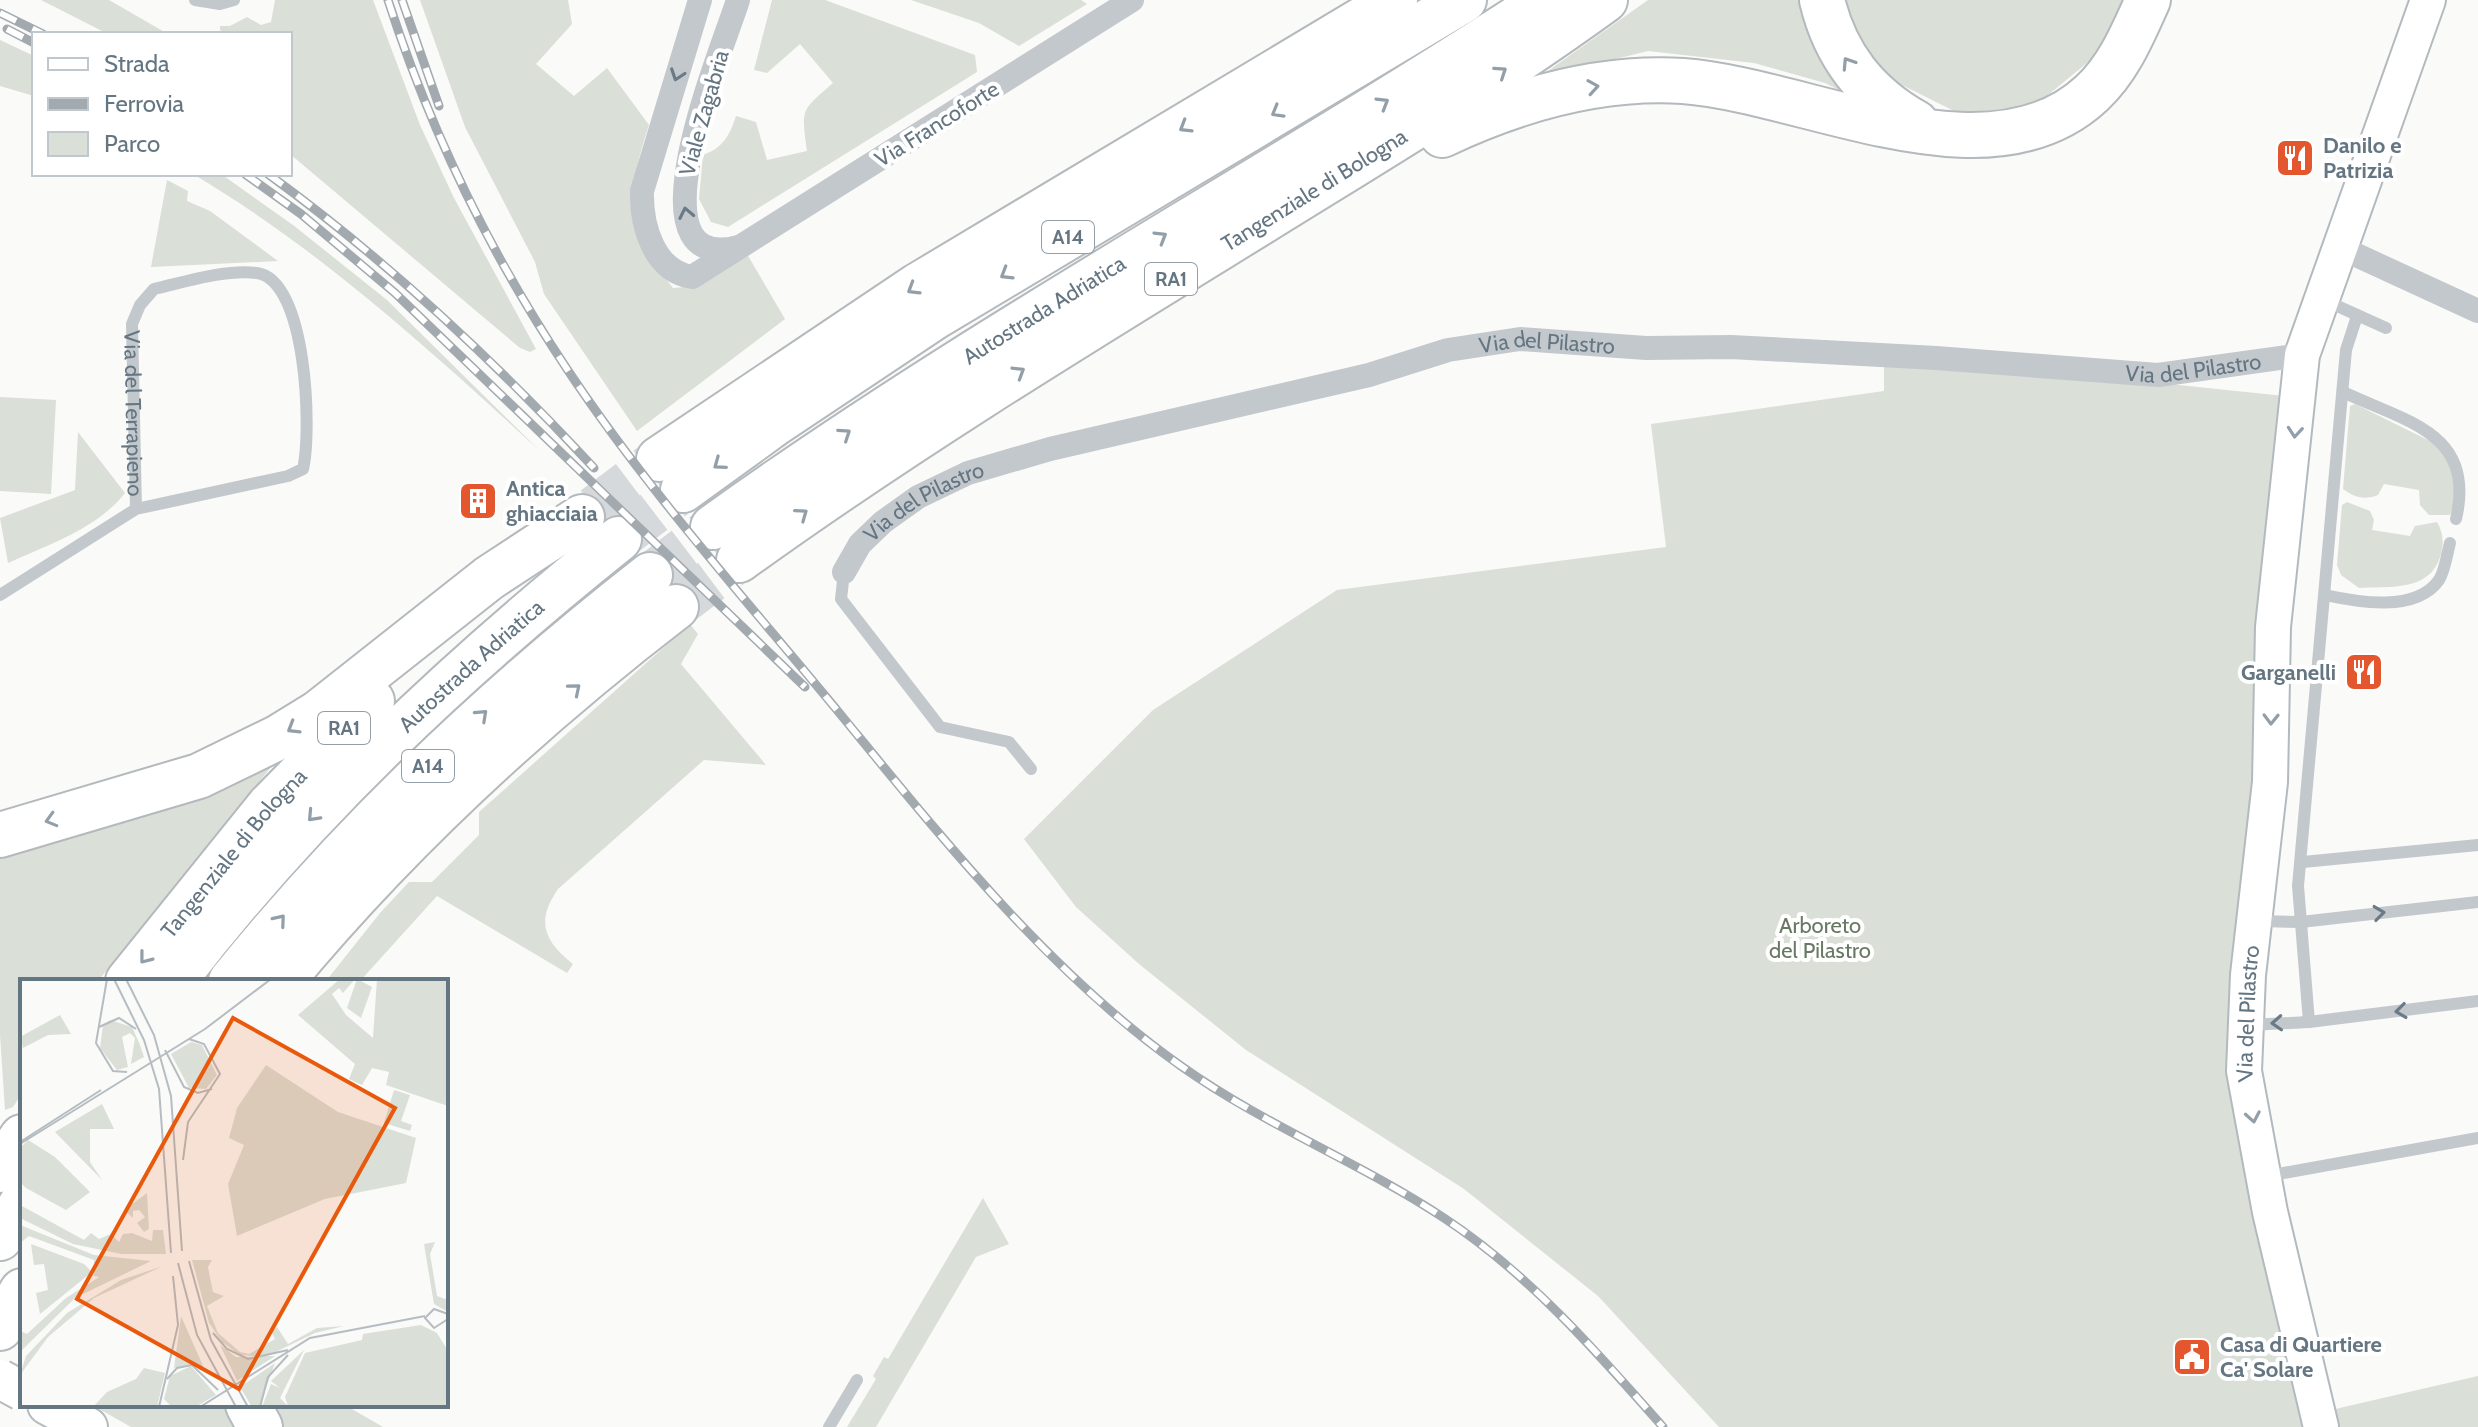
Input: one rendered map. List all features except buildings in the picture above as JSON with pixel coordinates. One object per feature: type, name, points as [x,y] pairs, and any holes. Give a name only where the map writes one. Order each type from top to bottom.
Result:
[{"type":"highway","name":"A14","points":[[1395,0],[917,286],[671,475],[774,424],[933,318],[1464,0]]},
{"type":"highway","name":"Autostrada Adriatica","points":[[726,544],[958,360],[1437,71],[1545,0]]},
{"type":"highway","name":"Tangenziale di Bologna","points":[[726,544],[829,495],[963,407],[1446,109],[1605,0]]},
{"type":"highway","points":[[1822,0],[1837,45],[1853,71],[1894,111],[1928,130]]},
{"type":"highway","points":[[1263,221],[1465,124],[1547,95],[1608,84],[1683,81],[1717,85],[1879,123],[1958,137],[2019,133],[2072,109],[2108,76],[2148,0]]},
{"type":"highway","name":"Autostrada Adriatica","points":[[176,979],[247,891],[359,766],[524,614],[598,521]]},
{"type":"highway","name":"Tangenziale di Bologna","points":[[130,979],[216,868],[332,740],[444,633],[598,521]]},
{"type":"highway","points":[[0,835],[199,776],[279,737],[318,713],[489,578],[598,521]]},
{"type":"highway","name":"Autostrada Adriatica","points":[[233,979],[338,854],[543,661],[663,591],[506,750]]},
{"type":"highway","points":[[284,979],[371,880],[506,750]]},
{"type":"highway","points":[[308,979],[343,930],[506,750]]},
{"type":"highway","points":[[0,1170],[20,1140]]},
{"type":"highway","points":[[0,1238],[20,1206]]},
{"type":"highway","points":[[0,1328],[20,1294]]},
{"type":"highway","points":[[0,1400],[20,1365]]},
{"type":"highway","points":[[249,1407],[260,1427]]},
{"type":"main road","points":[[0,1379],[20,1390]]},
{"type":"main road","points":[[51,1407],[85,1426]]},
{"type":"street","name":"Viale Zagabria","points":[[700,0],[653,143],[642,191],[644,219],[660,259],[676,275],[692,277],[740,246]]},
{"type":"street","name":"Viale Zagabria","points":[[738,0],[689,154],[683,187],[684,214],[695,241],[708,249],[723,251],[740,246]]},
{"type":"street","name":"Via Francoforte","points":[[740,246],[1132,0]]},
{"type":"street","name":"Via del Pilastro","points":[[2321,1427],[2263,1177],[2244,1071],[2255,921],[2270,782],[2273,627],[2302,355],[2428,0]]},
{"type":"street","points":[[2339,247],[2478,311]]},
{"type":"street","name":"Via del Pilastro","points":[[844,572],[860,544],[883,522],[918,497],[968,473],[1096,438],[1369,375],[1448,350],[1520,339],[1646,348],[1731,347],[1923,357],[2158,375],[2302,355]]},
{"type":"lane","points":[[195,0],[220,4],[234,0]]},
{"type":"lane","name":"Via del Terrapieno","points":[[0,595],[136,509],[288,476],[303,469],[309,446],[306,401],[292,313],[277,284],[259,273],[226,275],[154,289],[140,305],[132,324],[136,509]]},
{"type":"lane","points":[[2321,299],[2386,328]]},
{"type":"lane","points":[[2309,1022],[2298,886],[2303,862],[2346,350],[2357,316]]},
{"type":"lane","points":[[2343,392],[2412,425],[2446,446],[2454,456],[2462,484],[2456,519]]},
{"type":"lane","points":[[2325,595],[2379,604],[2423,592],[2439,580],[2450,543]]},
{"type":"lane","points":[[844,572],[841,599],[940,727],[1009,742],[1031,769]]},
{"type":"lane","points":[[2303,862],[2478,845]]},
{"type":"lane","points":[[2255,921],[2301,922],[2478,902]]},
{"type":"lane","points":[[2246,1025],[2309,1022],[2478,1001]]},
{"type":"lane","points":[[2263,1177],[2478,1138]]},
{"type":"lane","points":[[829,1427],[857,1380]]},
{"type":"green space","points":[[41,0],[109,0],[165,32],[104,32]]},
{"type":"green space","points":[[275,0],[373,0],[420,125],[454,198],[536,349],[530,352],[520,348],[292,156],[292,32],[220,30],[220,26],[230,26],[247,17],[261,25],[271,22]]},
{"type":"green space","points":[[420,0],[568,0],[572,24],[536,64],[574,96],[607,68],[649,125],[640,154],[633,202],[638,233],[650,257],[673,288],[695,286],[747,254],[785,319],[637,431],[544,294],[535,262],[465,127]]},
{"type":"green space","points":[[772,0],[825,0],[975,55],[977,72],[728,227],[711,222],[699,199],[703,155],[725,140],[736,116],[756,122],[767,160],[807,151],[806,111],[833,83],[800,44],[767,73],[754,70]]},
{"type":"green space","points":[[911,0],[1081,0],[1087,4],[1019,46],[979,23]]},
{"type":"green space","points":[[1648,0],[1804,0],[1860,101],[1825,83],[1754,63],[1648,51],[1538,78]]},
{"type":"green space","points":[[1845,0],[2127,0],[2093,58],[2037,104],[1962,115],[1896,82],[1847,29]]},
{"type":"green space","points":[[0,40],[32,55],[32,95],[0,86]]},
{"type":"green space","points":[[196,176],[224,176],[293,225],[387,300],[540,451],[374,304],[286,235]]},
{"type":"green space","points":[[167,180],[188,191],[187,201],[210,211],[278,261],[151,267]]},
{"type":"green space","name":"Arboreto del Pilastro","points":[[1884,365],[2179,385],[2284,396],[2258,777],[2237,980],[2307,1427],[1719,1427],[1598,1296],[1464,1189],[1246,1050],[1139,964],[1076,907],[1024,839],[1153,710],[1337,590],[1666,547],[1651,424],[1884,391]]},
{"type":"green space","points":[[0,397],[56,400],[51,494],[0,491]]},
{"type":"green space","points":[[2355,404],[2440,446],[2449,461],[2454,479],[2455,498],[2450,515],[2429,515],[2420,505],[2419,490],[2384,484],[2378,495],[2364,498],[2343,489],[2350,406]]},
{"type":"green space","points":[[78,432],[125,493],[87,526],[8,563],[0,518],[75,490]]},
{"type":"green space","points":[[2347,502],[2370,511],[2374,520],[2372,530],[2410,536],[2415,526],[2437,522],[2443,541],[2436,566],[2419,581],[2359,588],[2341,575],[2337,565],[2342,505]]},
{"type":"green space","points":[[690,624],[698,634],[681,664],[766,765],[704,760],[558,889],[547,911],[546,930],[555,947],[573,964],[567,973],[437,896],[362,979],[328,979],[409,882],[432,882],[479,835],[479,812]]},
{"type":"green space","points":[[276,761],[100,979],[20,979],[20,1096],[13,1107],[5,1110],[0,1035],[0,850]]},
{"type":"green space","points":[[983,1198],[1009,1244],[976,1257],[876,1427],[847,1427],[876,1379],[873,1376],[884,1357],[888,1359]]},
{"type":"green space","points":[[2478,1376],[2478,1427],[2334,1427],[2331,1410]]},
{"type":"green space","points":[[96,1407],[235,1407],[245,1427],[131,1427]]},
{"type":"green space","points":[[261,1407],[348,1407],[383,1427],[272,1427]]},
{"type":"tunnel","points":[[594,508],[659,459]]},
{"type":"tunnel","points":[[619,539],[683,490]]},
{"type":"tunnel","points":[[650,575],[713,527]]},
{"type":"tunnel","points":[[676,607],[739,560]]},
{"type":"railway","points":[[388,0],[423,96],[465,190],[513,282],[567,369],[631,459],[700,545],[999,902],[1086,989],[1181,1066],[1245,1107],[1412,1198],[1475,1240],[1560,1315],[1663,1427]]},
{"type":"railway","points":[[402,0],[439,106]]},
{"type":"railway","points":[[0,13],[39,32]]},
{"type":"railway","points":[[7,29],[32,42]]},
{"type":"railway","points":[[248,176],[301,214],[395,293],[805,687]]},
{"type":"railway","points":[[271,176],[355,241],[438,313],[518,389],[594,468]]},
{"type":"place","name":"Danilo e Patrizia","points":[[2295,158]]},
{"type":"place","name":"Antica ghiacciaia","points":[[478,501]]},
{"type":"place","name":"Garganelli","points":[[2364,672]]},
{"type":"place","name":"Casa di Quartiere Ca' Solare","points":[[2192,1357]]}]
